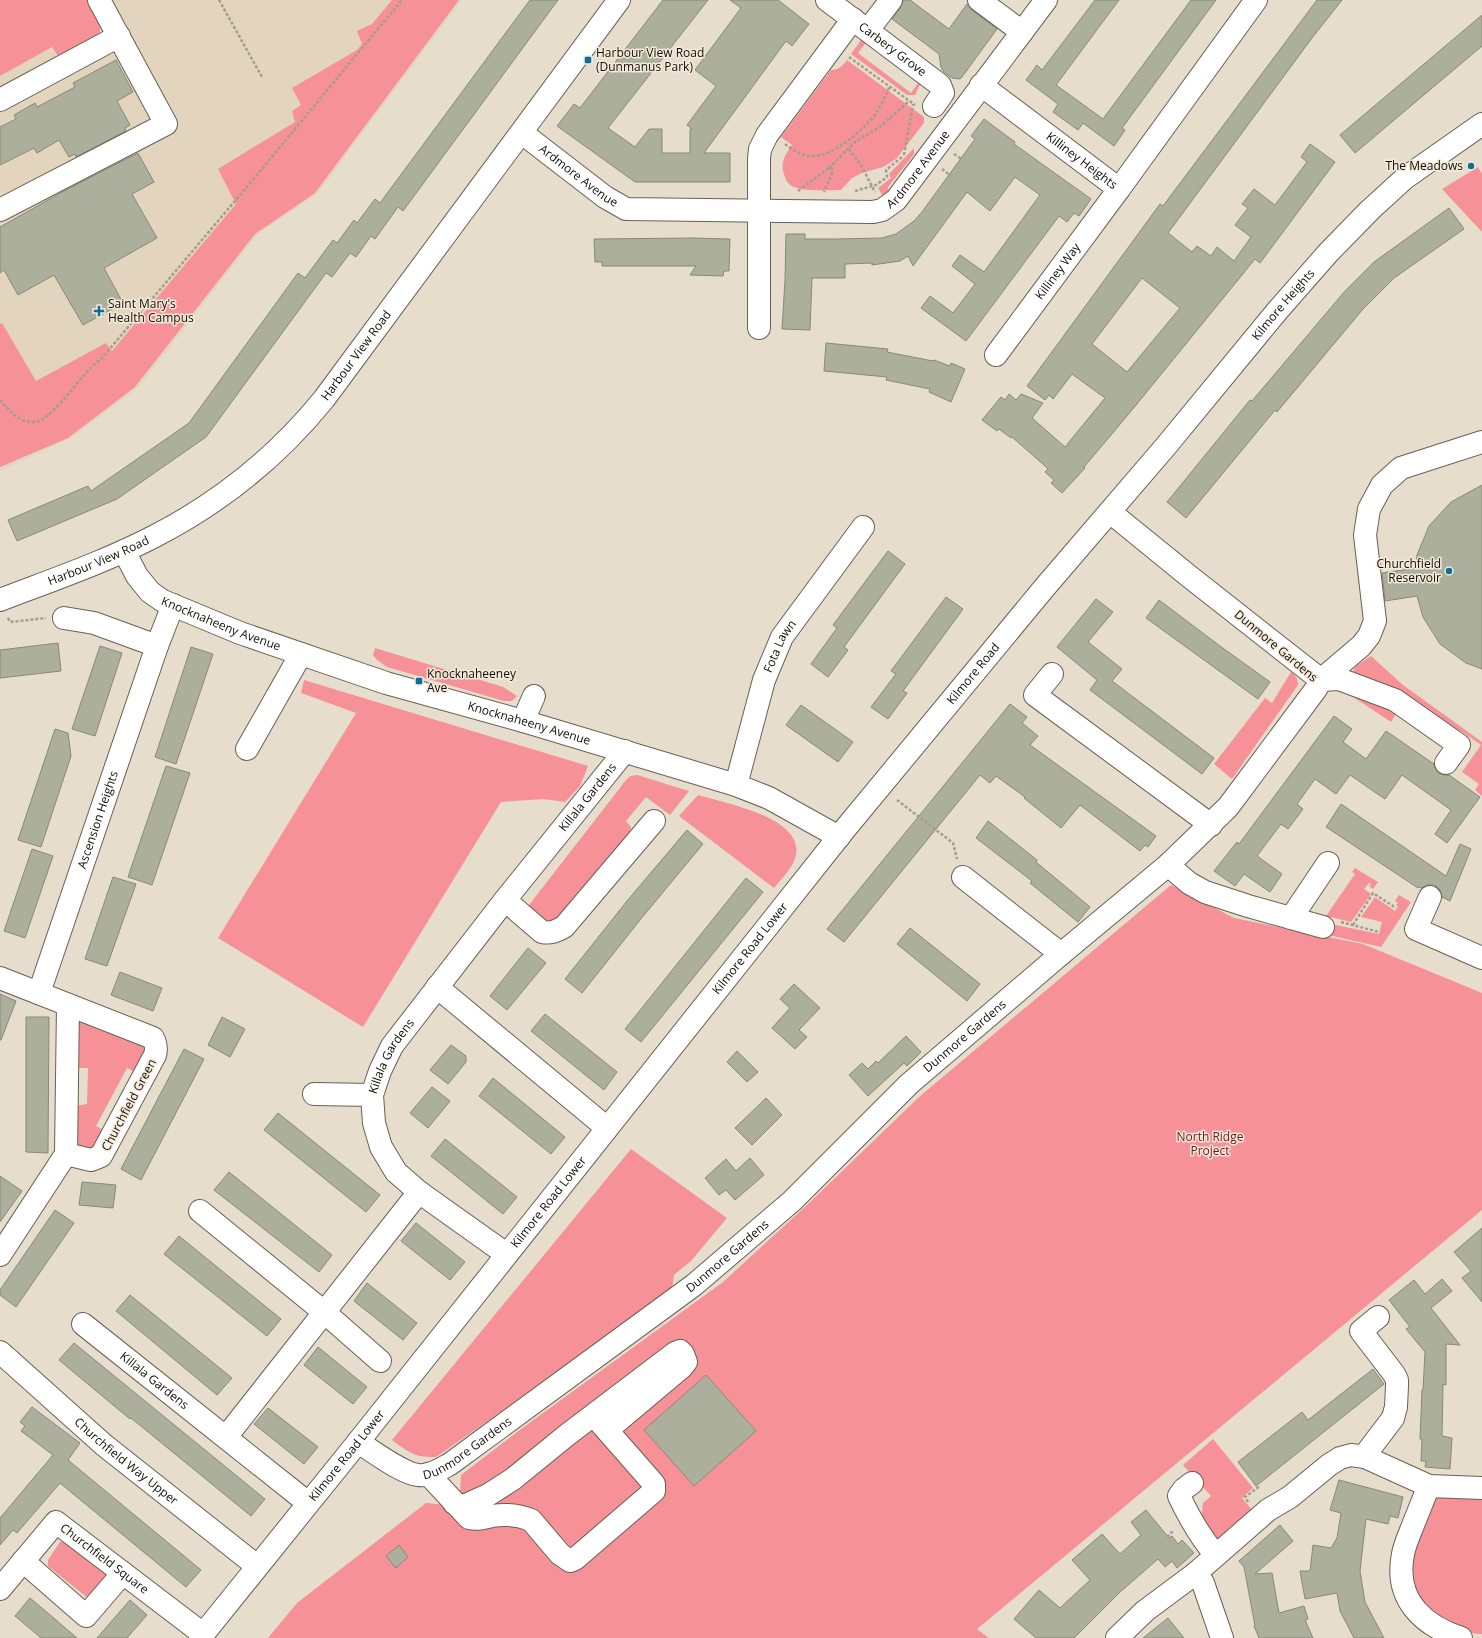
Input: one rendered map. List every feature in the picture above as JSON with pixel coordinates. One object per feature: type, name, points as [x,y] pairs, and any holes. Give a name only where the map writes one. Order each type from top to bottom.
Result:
[{"type":"street","points":[[0,210],[166,124],[100,0]]},
{"type":"street","name":"Harbour View Road","points":[[0,600],[124,551],[168,529],[226,494],[289,440],[324,399],[619,0]]},
{"type":"street","name":"Carbery Grove","points":[[827,0],[940,85],[943,93],[934,106]]},
{"type":"street","points":[[759,328],[760,149],[767,135],[860,24],[890,0]]},
{"type":"street","points":[[979,0],[1022,32]]},
{"type":"street","points":[[981,86],[1046,0]]},
{"type":"street","name":"Killiney Heights","points":[[981,86],[1119,189],[1256,0]]},
{"type":"street","points":[[0,100],[119,36]]},
{"type":"street","name":"Ardmore Avenue","points":[[522,133],[605,197],[626,209],[873,212],[890,206],[896,200],[981,86]]},
{"type":"street","name":"Kilmore Heights","points":[[1110,512],[1278,310],[1328,253],[1370,210],[1405,178],[1479,131]]},
{"type":"street","name":"Killiney Way","points":[[996,355],[1119,189]]},
{"type":"street","points":[[1321,680],[1361,646],[1369,636],[1375,621],[1365,534],[1369,509],[1382,485],[1401,468],[1482,442]]},
{"type":"street","name":"Dunmore Gardens","points":[[358,1442],[406,1472],[419,1476],[428,1474],[450,1464],[694,1285],[792,1201],[909,1084],[1168,865],[1228,807],[1316,689],[1321,680],[1110,512]]},
{"type":"street","name":"Kilmore Road","points":[[839,837],[1045,587],[1110,512]]},
{"type":"street","name":"Fota Lawn","points":[[736,785],[764,680],[782,637],[863,526]]},
{"type":"street","name":"Knocknaheeny Avenue","points":[[124,551],[137,576],[146,588],[163,601],[240,633],[386,683],[523,721],[736,785],[769,798],[839,837]]},
{"type":"street","name":"Ascension Heights","points":[[39,993],[157,646],[173,605]]},
{"type":"street","points":[[64,618],[94,623],[157,646]]},
{"type":"street","points":[[247,749],[301,654]]},
{"type":"street","points":[[1052,674],[1036,695],[1211,825]]},
{"type":"street","points":[[1321,680],[1339,679],[1401,704],[1459,745],[1446,764]]},
{"type":"street","points":[[523,721],[534,696]]},
{"type":"street","name":"Killala Gardens","points":[[506,1254],[419,1192],[396,1172],[382,1147],[374,1123],[372,1095],[380,1071],[392,1046],[505,900],[625,751]]},
{"type":"street","points":[[505,900],[542,932],[548,934],[556,932],[564,927],[654,820]]},
{"type":"street","name":"Kilmore Road Lower","points":[[201,1636],[358,1442],[839,837]]},
{"type":"street","points":[[1291,918],[1328,863]]},
{"type":"street","points":[[1168,865],[1189,883],[1199,889],[1234,902],[1291,918],[1330,924]]},
{"type":"street","points":[[962,877],[1061,954]]},
{"type":"street","points":[[1430,897],[1416,929],[1482,958]]},
{"type":"street","name":"Churchfield Green","points":[[0,978],[153,1038],[157,1049],[156,1055],[101,1156],[90,1160],[66,1154]]},
{"type":"street","points":[[437,987],[607,1128]]},
{"type":"street","points":[[0,1255],[66,1154],[68,1005]]},
{"type":"street","points":[[314,1094],[372,1095]]},
{"type":"street","points":[[226,1437],[419,1192]]},
{"type":"street","points":[[200,1211],[324,1312],[380,1361]]},
{"type":"street","points":[[1365,1457],[1393,1418],[1396,1407],[1397,1380],[1361,1331],[1378,1317]]},
{"type":"street","name":"Killala Gardens","points":[[83,1324],[308,1502]]},
{"type":"street","name":"Churchfield Way Upper","points":[[0,1352],[104,1445],[257,1566]]},
{"type":"street","points":[[428,1474],[465,1515],[475,1519],[506,1515],[526,1518],[530,1520],[560,1554],[570,1561],[575,1559],[654,1491],[655,1487],[600,1423],[488,1495],[466,1505],[461,1506],[454,1502]]},
{"type":"street","points":[[1117,1638],[1156,1602],[1196,1573],[1268,1510],[1290,1497],[1340,1458],[1351,1456],[1365,1457],[1429,1486],[1482,1488]]},
{"type":"street","points":[[1192,1483],[1184,1489],[1179,1496],[1188,1516],[1201,1536],[1216,1554]]},
{"type":"street","points":[[1429,1486],[1402,1554],[1401,1573],[1404,1591],[1416,1612],[1433,1626],[1461,1638]]},
{"type":"street","name":"Churchfield Square","points":[[0,1589],[56,1522],[123,1573],[201,1636]]},
{"type":"street","points":[[23,1561],[86,1616],[123,1573]]},
{"type":"street","points":[[1196,1573],[1203,1583],[1222,1638]]},
{"type":"path","points":[[219,0],[262,77]]},
{"type":"path","points":[[0,400],[13,414],[25,421],[35,422],[51,413],[89,369],[102,358],[402,0]]},
{"type":"path","points":[[847,56],[902,96]]},
{"type":"path","points":[[789,147],[805,155],[813,156],[823,155],[835,149],[857,132],[875,115],[888,91],[889,86]]},
{"type":"path","points":[[804,191],[798,191],[829,168],[855,142],[885,123],[910,102]]},
{"type":"path","points":[[904,155],[913,104]]},
{"type":"path","points":[[848,149],[861,165],[872,186]]},
{"type":"path","points":[[848,192],[872,186],[887,177],[886,170],[908,151]]},
{"type":"path","points":[[952,152],[963,160]]},
{"type":"path","points":[[824,192],[832,173],[832,169],[829,168]]},
{"type":"path","points":[[940,168],[951,176]]},
{"type":"path","points":[[817,192],[830,192]]},
{"type":"path","points":[[0,600],[10,622],[35,618],[64,618]]},
{"type":"path","points":[[897,800],[952,843],[962,877]]},
{"type":"path","points":[[1353,925],[1373,893],[1396,908]]},
{"type":"path","points":[[1330,924],[1353,925],[1379,932]]},
{"type":"path","points":[[1167,1537],[1179,1526]]},
{"type":"shaded area","name":"Saint Mary's Health Campus","points":[[0,0],[462,0],[317,194],[258,234],[138,388],[71,438],[0,471]]},
{"type":"green space","points":[[0,0],[89,0],[99,19],[99,33],[96,38],[60,59],[52,47],[0,76]]},
{"type":"green space","points":[[392,0],[459,0],[315,193],[255,234],[135,387],[68,438],[0,467],[0,324],[2,323],[36,381],[106,343],[112,351],[236,204],[218,169],[295,122],[292,111],[301,105],[292,88],[357,50],[362,44],[357,31],[372,24]]},
{"type":"green space","points":[[864,36],[868,40],[858,53],[911,93],[921,79],[922,80],[915,95],[907,95],[851,54]]},
{"type":"green space","points":[[847,60],[924,117],[924,123],[896,159],[883,167],[862,173],[852,178],[841,190],[805,190],[792,186],[786,180],[783,170],[783,162],[785,155],[792,145],[781,137],[831,70],[840,67]]},
{"type":"green space","points":[[914,148],[914,154],[888,187],[888,194],[883,196],[878,188],[891,178],[889,174]]},
{"type":"green space","points":[[1478,167],[1482,174],[1482,232],[1442,189]]},
{"type":"green space","points":[[375,648],[503,687],[517,696],[512,701],[504,701],[387,667],[373,655]]},
{"type":"green space","points":[[1371,656],[1403,685],[1482,742],[1482,796],[1475,790],[1479,784],[1462,772],[1481,745],[1464,733],[1352,673],[1356,666]]},
{"type":"green space","points":[[1291,672],[1298,681],[1298,685],[1232,779],[1214,764],[1265,698],[1272,703]]},
{"type":"green space","points":[[304,680],[588,766],[580,786],[565,802],[543,799],[501,802],[363,1027],[218,938],[356,713],[301,693]]},
{"type":"green space","points":[[1347,693],[1392,707],[1396,714],[1391,722]]},
{"type":"green space","points":[[637,775],[689,791],[670,815],[646,797],[626,821],[631,827],[630,832],[564,912],[551,921],[541,919],[531,913],[529,905],[626,780],[630,776]]},
{"type":"green space","points":[[698,795],[742,807],[775,821],[787,831],[795,842],[795,860],[784,877],[774,888],[679,816]]},
{"type":"green space","points":[[1355,868],[1378,882],[1373,889],[1369,886],[1371,884],[1369,883],[1364,889],[1371,894],[1351,922],[1326,916],[1355,874],[1352,872]]},
{"type":"green space","name":"North Ridge Project","points":[[1171,885],[1234,918],[1363,944],[1482,993],[1482,1210],[977,1629],[989,1638],[268,1638],[297,1603],[426,1503],[446,1505],[460,1496],[461,1475],[517,1432],[723,1282],[806,1206],[919,1097]]},
{"type":"green space","points":[[1399,895],[1411,902],[1381,947],[1324,934],[1326,923],[1379,934],[1382,922],[1361,917],[1375,897],[1395,911],[1398,907],[1396,905],[1398,903],[1395,901]]},
{"type":"green space","points":[[80,1020],[149,1047],[139,1074],[127,1068],[96,1126],[107,1132],[97,1150],[78,1147],[76,1144],[74,1106],[87,1104],[88,1068],[75,1068],[78,1023]]},
{"type":"green space","points":[[631,1149],[727,1218],[691,1261],[674,1275],[672,1289],[589,1351],[436,1457],[417,1455],[403,1448],[392,1440]]},
{"type":"green space","points":[[1213,1439],[1253,1488],[1242,1498],[1253,1511],[1216,1540],[1201,1522],[1203,1503],[1211,1496],[1183,1465]]},
{"type":"green space","points":[[1433,1496],[1482,1497],[1482,1634],[1463,1630],[1437,1616],[1423,1603],[1414,1587],[1411,1568],[1412,1556]]},
{"type":"green space","points":[[67,1541],[110,1574],[89,1599],[48,1566],[48,1560],[60,1542]]},
{"type":"building","points":[[530,0],[558,0],[403,211],[398,207],[375,239],[371,236],[356,257],[350,253],[332,277],[326,273],[206,437],[117,499],[17,541],[8,520],[88,486],[91,491],[189,423],[298,273],[305,278],[333,240],[337,243],[354,220],[357,223],[375,199],[380,203]]},
{"type":"building","points":[[663,0],[708,0],[608,128],[635,147],[649,129],[662,129],[662,153],[690,153],[690,129],[692,129],[687,125],[716,86],[695,70],[741,8],[730,0],[778,0],[809,24],[792,46],[786,41],[704,153],[730,153],[730,182],[635,182],[557,126],[574,104],[580,108]]},
{"type":"building","points":[[903,0],[910,0],[949,29],[967,4],[972,10],[997,29],[962,77],[960,79],[952,78],[943,71],[939,54],[892,19],[901,7]]},
{"type":"building","points":[[1095,0],[1119,0],[1056,85],[1103,119],[1191,0],[1216,0],[1122,128],[1125,130],[1114,146],[1083,123],[1078,130],[1053,112],[1058,104],[1026,80],[1037,65],[1042,70]]},
{"type":"building","points":[[1317,0],[1342,0],[1312,38],[1168,233],[1192,252],[1197,246],[1211,256],[1217,247],[1234,261],[1251,237],[1235,225],[1248,208],[1242,204],[1254,189],[1275,205],[1307,162],[1301,157],[1310,144],[1335,162],[1260,263],[1255,259],[1084,467],[1085,468],[1062,493],[1051,483],[1054,480],[1045,472],[1048,469],[1044,465],[1012,437],[1011,438],[999,429],[997,431],[982,420],[1001,397],[1005,400],[1009,394],[1016,400],[1021,394],[1043,403],[1032,418],[1065,447],[1105,398],[1072,374],[1053,399],[1049,395],[1045,400],[1027,386],[1160,204],[1163,206]],"holes":[[[1142,278],[1180,308],[1127,372],[1092,344]]]},
{"type":"building","points":[[1482,15],[1482,46],[1355,153],[1340,135]]},
{"type":"building","points":[[116,60],[133,92],[117,101],[130,125],[125,128],[126,131],[76,157],[75,154],[69,157],[59,140],[37,153],[34,148],[0,165],[0,127],[16,119],[14,115],[35,103],[37,107],[75,87],[73,83]]},
{"type":"building","points":[[984,119],[1015,142],[1014,144],[1091,199],[1079,216],[1074,213],[1067,222],[1059,216],[966,341],[921,308],[930,296],[953,313],[975,284],[952,266],[960,255],[984,272],[1040,195],[1015,177],[990,211],[967,192],[913,266],[908,256],[900,261],[872,265],[872,263],[845,264],[845,278],[812,278],[810,330],[782,329],[786,234],[805,234],[805,239],[836,239],[882,238],[896,234],[914,221],[922,212],[975,139],[971,136]]},
{"type":"building","points":[[138,153],[154,182],[132,194],[157,238],[104,268],[123,303],[83,325],[54,275],[18,295],[4,270],[0,273],[0,227],[66,190]]},
{"type":"building","points":[[1449,208],[1464,229],[1394,278],[1363,309],[1277,412],[1275,410],[1186,518],[1167,502],[1250,400],[1252,401],[1345,291],[1374,262]]},
{"type":"building","points":[[594,239],[730,239],[729,271],[724,271],[723,276],[690,275],[696,266],[602,266],[602,262],[595,262]]},
{"type":"building","points":[[826,343],[888,349],[887,352],[934,360],[950,366],[951,363],[965,369],[951,402],[929,392],[930,389],[886,380],[887,377],[824,371]]},
{"type":"building","name":"Churchfield Reservoir","points":[[1482,485],[1482,669],[1466,663],[1440,644],[1423,617],[1417,596],[1385,601],[1382,573],[1416,568],[1417,555],[1429,526],[1451,502]]},
{"type":"building","points":[[888,551],[905,564],[844,647],[848,650],[828,677],[811,664],[837,628],[833,625]]},
{"type":"building","points":[[946,597],[963,609],[903,691],[907,693],[888,719],[871,707],[896,674],[891,671]]},
{"type":"building","points":[[1096,599],[1113,612],[1088,642],[1122,669],[1112,681],[1214,758],[1202,774],[1090,690],[1097,680],[1057,647]]},
{"type":"building","points":[[1159,600],[1270,682],[1258,699],[1146,618]]},
{"type":"building","points":[[58,643],[61,671],[0,678],[0,650]]},
{"type":"building","points":[[100,646],[122,653],[95,736],[72,729]]},
{"type":"building","points":[[191,647],[213,654],[176,764],[155,757]]},
{"type":"building","points":[[1010,704],[1027,717],[1022,723],[1038,736],[1030,745],[1156,836],[1148,847],[1145,845],[1140,851],[1080,805],[1061,828],[1024,798],[1025,797],[996,776],[990,783],[980,775],[844,942],[827,929]]},
{"type":"building","points":[[801,705],[853,742],[838,762],[786,725]]},
{"type":"building","points":[[1334,716],[1352,729],[1343,742],[1366,759],[1386,731],[1434,764],[1439,773],[1449,775],[1480,797],[1447,843],[1435,834],[1451,810],[1402,775],[1385,799],[1350,775],[1336,794],[1315,779],[1297,804],[1303,809],[1288,829],[1281,824],[1257,856],[1282,874],[1270,892],[1244,874],[1235,886],[1214,871],[1237,842],[1239,844]]},
{"type":"building","points":[[55,729],[68,733],[71,756],[41,847],[18,840]]},
{"type":"building","points":[[166,766],[190,773],[152,885],[128,877]]},
{"type":"building","points":[[1341,804],[1446,876],[1460,844],[1471,849],[1450,901],[1442,897],[1440,890],[1435,885],[1428,885],[1418,888],[1326,827]]},
{"type":"building","points":[[988,821],[1037,860],[1036,862],[1090,907],[1078,922],[1030,883],[1032,881],[976,838]]},
{"type":"building","points":[[687,830],[703,844],[582,993],[565,979],[627,901]]},
{"type":"building","points":[[32,849],[53,856],[25,938],[4,931]]},
{"type":"building","points":[[113,877],[136,884],[107,966],[85,959]]},
{"type":"building","points":[[746,878],[763,892],[641,1042],[625,1029]]},
{"type":"building","points":[[910,928],[980,984],[967,1001],[897,944]]},
{"type":"building","points":[[528,948],[546,963],[507,1010],[490,996]]},
{"type":"building","points":[[120,972],[162,988],[153,1011],[111,995]]},
{"type":"building","points":[[794,984],[820,1008],[799,1030],[807,1037],[795,1049],[772,1028],[790,1008],[780,999]]},
{"type":"building","points":[[0,994],[16,1001],[1,1040],[0,1040]]},
{"type":"building","points":[[545,1014],[617,1072],[604,1090],[531,1031]]},
{"type":"building","points":[[26,1017],[49,1017],[48,1153],[26,1152]]},
{"type":"building","points":[[222,1017],[245,1029],[230,1057],[208,1045]]},
{"type":"building","points":[[906,1036],[921,1052],[907,1066],[904,1063],[868,1096],[849,1075],[862,1063],[868,1069],[876,1061],[878,1063]]},
{"type":"building","points":[[451,1045],[466,1056],[466,1062],[448,1084],[430,1070]]},
{"type":"building","points":[[184,1049],[204,1059],[141,1180],[121,1169]]},
{"type":"building","points":[[737,1051],[758,1072],[747,1082],[727,1062]]},
{"type":"building","points":[[493,1078],[565,1137],[551,1154],[479,1096]]},
{"type":"building","points":[[432,1087],[450,1101],[428,1128],[410,1113]]},
{"type":"building","points":[[766,1098],[782,1115],[752,1145],[735,1128]]},
{"type":"building","points":[[278,1113],[380,1195],[366,1212],[264,1130]]},
{"type":"building","points":[[445,1139],[517,1197],[503,1214],[431,1156]]},
{"type":"building","points":[[750,1158],[764,1175],[735,1200],[726,1190],[719,1195],[705,1178],[726,1159],[736,1171]]},
{"type":"building","points":[[229,1172],[332,1255],[319,1272],[214,1190]]},
{"type":"building","points":[[0,1176],[22,1191],[0,1222]]},
{"type":"building","points":[[82,1182],[116,1185],[113,1208],[79,1205]]},
{"type":"building","points":[[55,1210],[74,1223],[16,1307],[0,1295],[0,1290]]},
{"type":"building","points":[[416,1223],[465,1262],[450,1280],[401,1241]]},
{"type":"building","points":[[1482,1228],[1482,1302],[1462,1278],[1471,1271],[1454,1252]]},
{"type":"building","points":[[179,1236],[281,1319],[267,1336],[164,1254]]},
{"type":"building","points":[[1442,1279],[1452,1291],[1431,1308],[1460,1345],[1446,1344],[1446,1385],[1443,1384],[1442,1436],[1452,1438],[1450,1469],[1425,1467],[1426,1461],[1421,1461],[1422,1439],[1420,1439],[1425,1352],[1406,1329],[1410,1327],[1389,1300],[1414,1280],[1425,1294]]},
{"type":"building","points":[[367,1283],[417,1323],[403,1340],[354,1301]]},
{"type":"building","points":[[130,1295],[232,1378],[217,1395],[116,1311]]},
{"type":"building","points":[[74,1343],[265,1499],[251,1516],[59,1360]]},
{"type":"building","points":[[318,1347],[367,1387],[353,1404],[304,1365]]},
{"type":"building","points":[[1373,1369],[1384,1384],[1256,1486],[1238,1462],[1302,1412],[1308,1420]]},
{"type":"building","points":[[706,1375],[756,1431],[694,1486],[644,1430]]},
{"type":"building","points":[[32,1407],[80,1443],[68,1460],[201,1570],[186,1587],[60,1483],[17,1533],[13,1530],[0,1545],[0,1518],[53,1455],[21,1431],[25,1426],[20,1422]]},
{"type":"building","points":[[268,1408],[318,1447],[304,1464],[254,1424]]},
{"type":"building","points":[[1339,1480],[1403,1497],[1398,1518],[1390,1516],[1388,1524],[1366,1519],[1360,1571],[1365,1602],[1384,1638],[1354,1638],[1340,1611],[1337,1593],[1305,1599],[1300,1571],[1310,1571],[1313,1545],[1331,1548],[1337,1538],[1341,1513],[1330,1510]]},
{"type":"building","points":[[1146,1510],[1169,1538],[1172,1536],[1178,1544],[1182,1540],[1194,1553],[1177,1568],[1172,1561],[1165,1567],[1158,1559],[1119,1593],[1074,1638],[1036,1638],[1014,1619],[1039,1590],[1060,1608],[1090,1580],[1072,1560],[1102,1534],[1120,1554],[1141,1535],[1131,1522]]},
{"type":"building","points":[[1280,1525],[1293,1541],[1255,1574],[1272,1573],[1279,1613],[1304,1606],[1308,1619],[1305,1620],[1313,1638],[1259,1638],[1254,1626],[1244,1567],[1239,1561]]},
{"type":"building","points":[[399,1545],[408,1557],[396,1568],[386,1556]]},
{"type":"building","points":[[30,1598],[77,1638],[41,1638],[15,1616]]},
{"type":"building","points":[[130,1600],[147,1615],[127,1638],[97,1638]]},
{"type":"building","points":[[1168,1618],[1184,1638],[1143,1638]]},
{"type":"place","name":"Harbour View Road (Dunmanus Park)","points":[[588,60]]},
{"type":"place","name":"The Meadows","points":[[1471,166]]},
{"type":"place","name":"Saint Mary's Health Campus","points":[[99,311]]},
{"type":"place","name":"Churchfield Reservoir","points":[[1449,571]]},
{"type":"place","name":"Knocknaheeney Ave","points":[[419,681]]}]
